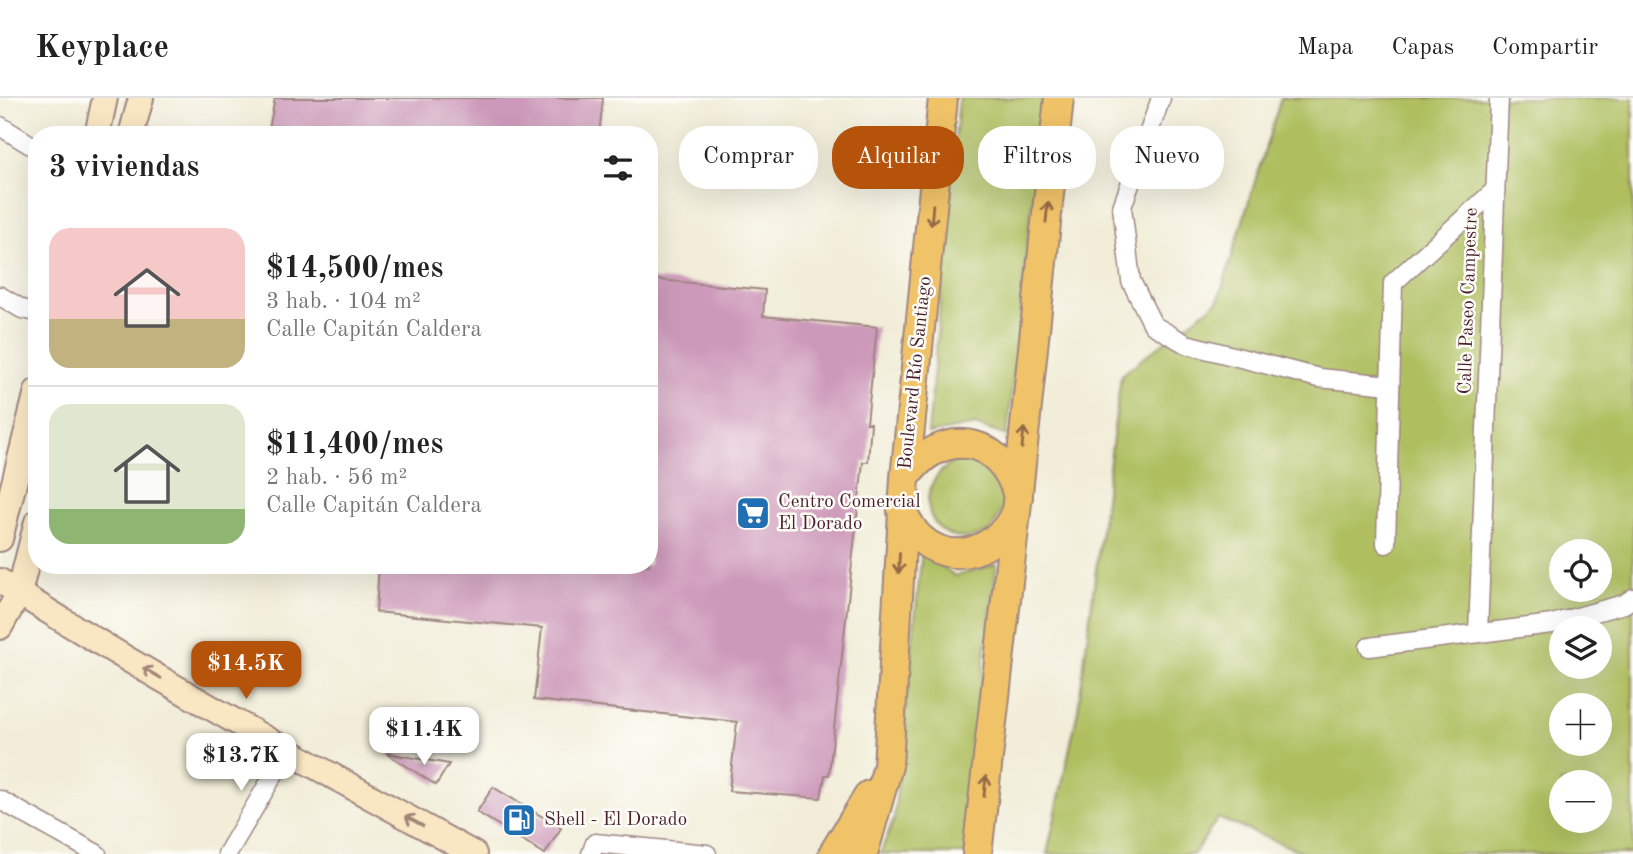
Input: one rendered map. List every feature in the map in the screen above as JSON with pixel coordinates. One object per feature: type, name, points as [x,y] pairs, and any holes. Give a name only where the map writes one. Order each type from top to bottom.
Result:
[{"type":"main road","points":[[99,126],[105,98]]},
{"type":"main road","points":[[133,126],[141,98]]},
{"type":"main road","name":"Boulevard Río Santiago","points":[[863,854],[888,766],[902,511],[943,98]]},
{"type":"main road","points":[[977,854],[1059,98]]},
{"type":"main road","points":[[0,539],[28,427]]},
{"type":"main road","points":[[902,511],[920,539],[934,548],[967,552],[983,548],[997,540],[1008,527],[1017,504],[1013,480],[1004,465],[992,453],[976,446],[960,443],[927,453],[914,464],[905,478]]},
{"type":"main road","points":[[0,627],[10,587],[28,544]]},
{"type":"main road","points":[[10,587],[121,656],[474,854]]},
{"type":"main road","points":[[832,854],[888,766]]},
{"type":"street","points":[[1161,98],[1122,207],[1131,281],[1153,324],[1186,344],[1319,378],[1390,385]]},
{"type":"street","points":[[1494,191],[1499,98]]},
{"type":"street","points":[[0,127],[28,144]]},
{"type":"street","name":"Calle Paseo Campestre","points":[[1387,544],[1393,283],[1494,191]]},
{"type":"street","name":"Calle Paseo Campestre","points":[[1478,633],[1494,191]]},
{"type":"street","points":[[0,296],[28,310]]},
{"type":"street","points":[[1369,646],[1552,624],[1624,604],[1633,598]]},
{"type":"street","points":[[227,854],[288,752]]},
{"type":"street","points":[[0,800],[97,854]]},
{"type":"street","points":[[591,854],[595,843],[707,854]]},
{"type":"green space","points":[[959,98],[1043,98],[1040,126],[978,126],[978,189],[1033,189],[1007,436],[975,425],[928,434],[951,189],[964,189],[964,126],[956,126]]},
{"type":"green space","points":[[1281,98],[1633,98],[1633,854],[1307,854],[1218,818],[1194,854],[1047,854],[1078,710],[1121,375],[1218,301]]},
{"type":"green space","points":[[962,459],[988,463],[1008,498],[991,531],[968,538],[950,535],[939,527],[931,517],[928,504],[935,478],[946,467]]},
{"type":"green space","points":[[922,551],[955,576],[997,564],[984,660],[966,854],[880,854],[894,819]]},
{"type":"building","points":[[275,98],[603,98],[600,126],[270,126]]},
{"type":"building","name":"Centro Comercial El Dorado","points":[[658,280],[765,290],[763,316],[877,327],[867,423],[871,423],[868,462],[863,462],[829,775],[825,775],[821,798],[729,791],[737,722],[534,700],[542,628],[376,612],[378,574],[658,574]]},
{"type":"building","points":[[386,753],[449,764],[436,785]]},
{"type":"building","name":"Shell - El Dorado","points":[[493,787],[561,828],[545,854],[477,812]]},
{"type":"place","name":"Centro Comercial El Dorado","points":[[753,513]]},
{"type":"place","name":"Shell - El Dorado","points":[[519,820]]}]
